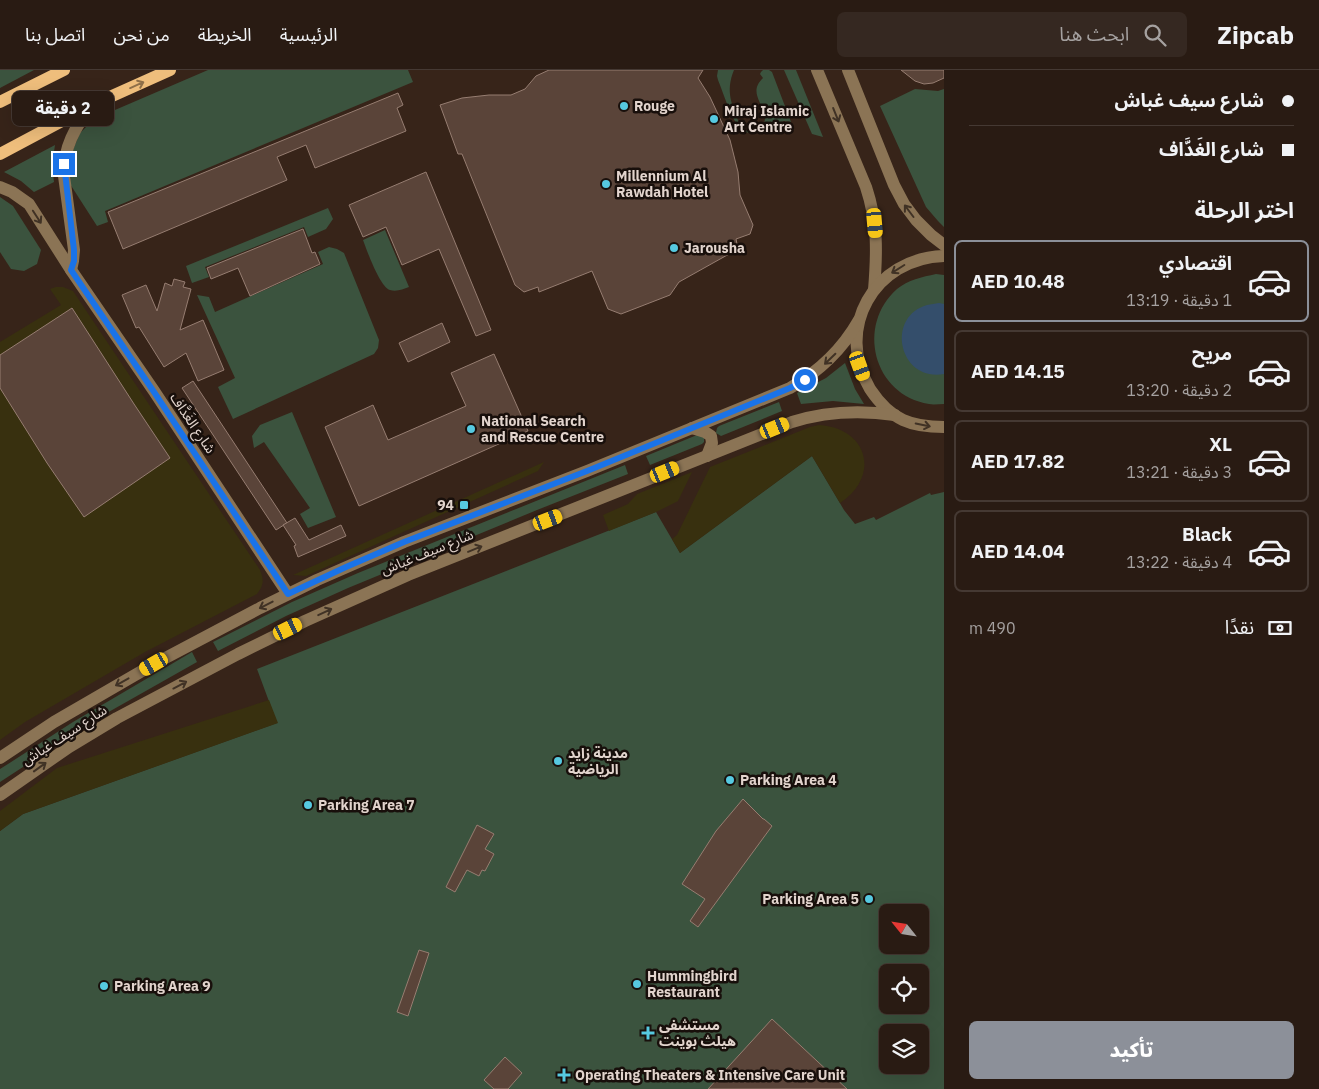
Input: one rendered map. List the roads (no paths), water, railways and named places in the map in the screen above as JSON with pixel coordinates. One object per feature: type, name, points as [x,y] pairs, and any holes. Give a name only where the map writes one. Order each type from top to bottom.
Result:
[{"type":"main road","points":[[0,102],[64,70]]},
{"type":"main road","points":[[0,154],[92,105],[170,70]]},
{"type":"street","points":[[817,70],[872,205],[877,260],[874,290]]},
{"type":"street","points":[[848,70],[894,185],[904,204],[916,220],[944,245]]},
{"type":"street","points":[[71,270],[74,261],[74,244],[64,164],[66,152],[75,130],[92,105]]},
{"type":"street","name":"شارع الغَدَّاف","points":[[0,187],[12,192],[29,204],[71,270],[288,594]]},
{"type":"street","points":[[944,256],[920,259],[906,264],[889,275],[868,299],[859,320],[857,335],[857,351],[865,381],[883,406],[902,420],[932,427],[944,427]]},
{"type":"street","name":"شارع سيف غباش","points":[[0,758],[104,692],[288,594],[404,542],[587,471],[790,388],[805,380],[836,354],[859,320]]},
{"type":"street","name":"شارع سيف غباش","points":[[0,796],[69,747],[116,718],[305,621],[408,576],[792,422],[840,412],[875,412],[895,415]]},
{"type":"street","points":[[692,428],[711,436],[712,443],[707,456]]},
{"type":"water","points":[[944,304],[944,374],[929,374],[916,368],[908,359],[903,347],[902,334],[906,322],[914,312],[927,305]]},
{"type":"place","name":"Rouge","points":[[624,106]]},
{"type":"place","name":"Miraj Islamic Art Centre","points":[[714,119]]},
{"type":"place","name":"Millennium Al Rawdah Hotel","points":[[606,184]]},
{"type":"place","name":"Jarousha","points":[[674,248]]},
{"type":"place","name":"National Search and Rescue Centre","points":[[471,429]]},
{"type":"place","name":"94","points":[[464,505]]},
{"type":"place","name":"مدينة زايد الرياضية","points":[[558,761]]},
{"type":"place","name":"Parking Area 4","points":[[730,780]]},
{"type":"place","name":"Parking Area 7","points":[[308,805]]},
{"type":"place","name":"Parking Area 5","points":[[869,899]]},
{"type":"place","name":"Hummingbird Restaurant","points":[[637,984]]},
{"type":"place","name":"Parking Area 9","points":[[104,986]]},
{"type":"place","name":"مستشفى هيلث بوينت","points":[[648,1033]]},
{"type":"place","name":"Operating Theaters & Intensive Care Unit","points":[[564,1075]]}]
